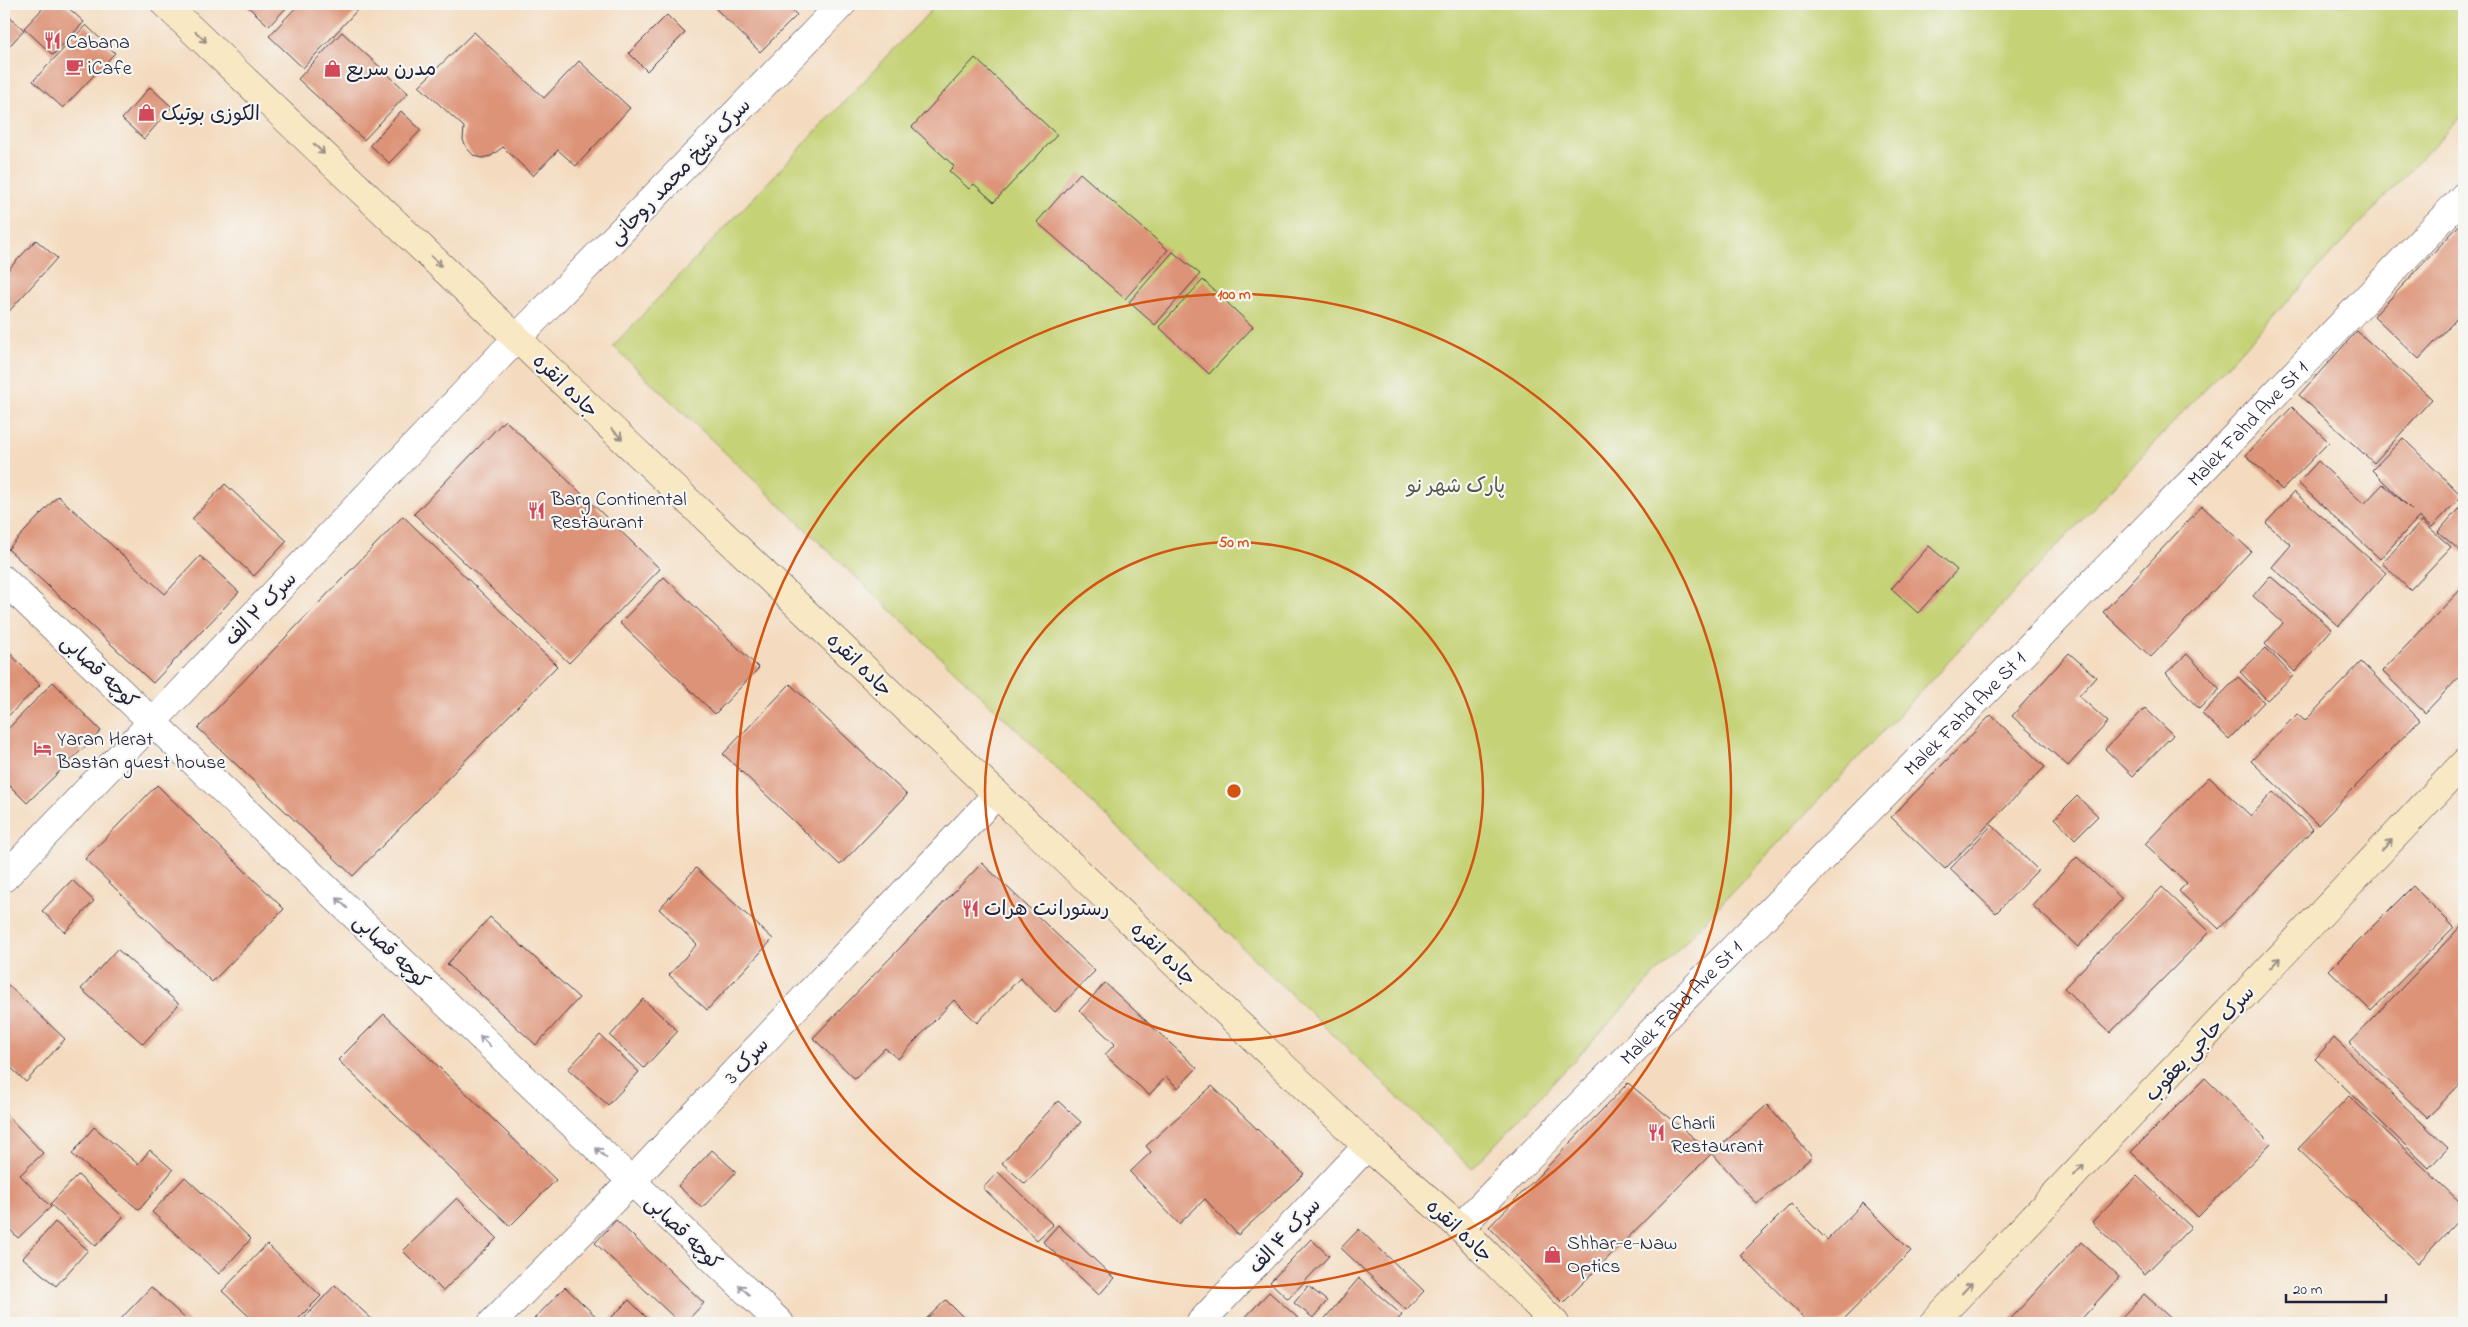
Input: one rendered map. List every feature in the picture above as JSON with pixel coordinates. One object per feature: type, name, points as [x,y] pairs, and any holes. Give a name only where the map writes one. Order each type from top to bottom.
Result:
[{"type":"main road","name":"جاده انقره","points":[[165,4],[1367,1146],[1460,1227],[1555,1323]]},
{"type":"main road","name":"سرک حاجی یعقوب","points":[[1933,1323],[2464,763]]},
{"type":"street","name":"سرک شیخ محمد روحانی","points":[[517,338],[842,4]]},
{"type":"street","name":"Malek Fahd Ave St 1","points":[[1460,1227],[2194,479],[2464,196]]},
{"type":"street","name":"سرک ۲ الف","points":[[4,878],[517,338]]},
{"type":"street","name":"کوچه قصابی","points":[[4,580],[780,1323]]},
{"type":"street","name":"سرک 3","points":[[492,1323],[631,1182],[997,794]]},
{"type":"street","name":"سرک ۴ الف","points":[[1200,1323],[1367,1146]]},
{"type":"green space","name":"پارک شهر نو","points":[[937,4],[2464,4],[2464,113],[1472,1169],[1019,732],[613,346]]},
{"type":"building","name":"Cabana","points":[[47,4],[64,4],[84,22],[53,55],[24,28]]},
{"type":"building","points":[[245,4],[290,4],[269,26]]},
{"type":"building","points":[[299,4],[363,4],[303,68],[269,36]]},
{"type":"building","points":[[719,4],[785,4],[797,15],[760,52],[715,8]]},
{"type":"building","points":[[4,11],[24,30],[4,52]]},
{"type":"building","points":[[667,15],[685,33],[647,71],[629,53]]},
{"type":"building","name":"iCafe","points":[[86,25],[115,53],[63,108],[33,81]]},
{"type":"building","points":[[342,32],[408,93],[364,140],[298,79]]},
{"type":"building","points":[[474,32],[544,98],[579,61],[630,108],[576,166],[558,150],[533,176],[503,147],[491,156],[482,158],[473,155],[463,140],[464,127],[419,86]]},
{"type":"building","points":[[975,58],[1057,135],[994,202],[974,184],[969,189],[949,171],[954,166],[912,127]]},
{"type":"building","name":"الکوزی بوتیک","points":[[150,87],[172,107],[144,139],[122,119]]},
{"type":"building","points":[[401,111],[421,130],[389,163],[370,145]]},
{"type":"building","points":[[1080,173],[1168,250],[1125,299],[1037,222]]},
{"type":"building","points":[[2464,220],[2464,311],[2419,359],[2374,316]]},
{"type":"building","points":[[36,240],[57,258],[4,317],[4,274]]},
{"type":"building","points":[[1173,252],[1200,274],[1155,325],[1129,302]]},
{"type":"building","points":[[1203,280],[1253,327],[1209,374],[1159,327]]},
{"type":"building","points":[[2357,331],[2432,399],[2374,463],[2299,395]]},
{"type":"building","points":[[2292,407],[2329,442],[2282,490],[2246,455]]},
{"type":"building","points":[[505,420],[660,569],[569,663],[414,514]]},
{"type":"building","points":[[2403,438],[2462,496],[2432,527],[2419,517],[2380,559],[2298,483],[2318,461],[2364,504],[2383,484],[2412,510],[2372,470]]},
{"type":"building","points":[[225,484],[287,541],[254,576],[192,519]]},
{"type":"building","points":[[2294,492],[2386,573],[2339,626],[2272,567],[2291,545],[2266,523]]},
{"type":"building","points":[[58,496],[165,594],[200,556],[239,592],[153,683],[8,549]]},
{"type":"building","points":[[2464,502],[2464,554],[2438,532]]},
{"type":"building","points":[[2202,506],[2251,551],[2151,657],[2103,612]]},
{"type":"building","points":[[403,516],[557,666],[353,876],[198,728]]},
{"type":"building","points":[[2422,521],[2451,547],[2410,590],[2382,563]]},
{"type":"building","points":[[1929,546],[1957,570],[1918,613],[1891,589]]},
{"type":"building","points":[[2270,576],[2332,629],[2295,672],[2265,644],[2283,623],[2253,596]]},
{"type":"building","points":[[664,577],[759,668],[715,714],[620,623]]},
{"type":"building","points":[[2464,586],[2464,672],[2425,713],[2382,671]]},
{"type":"building","points":[[4,647],[40,685],[4,720]]},
{"type":"building","points":[[2266,648],[2293,676],[2267,700],[2240,672]]},
{"type":"building","points":[[2069,653],[2096,677],[2079,696],[2108,722],[2068,766],[2012,716]]},
{"type":"building","points":[[2187,654],[2220,689],[2199,709],[2166,673]]},
{"type":"building","points":[[2361,662],[2420,720],[2318,825],[2251,761],[2297,714],[2305,721]]},
{"type":"building","points":[[2238,677],[2264,702],[2229,739],[2202,714]]},
{"type":"building","points":[[53,682],[101,731],[27,803],[4,780],[4,733]]},
{"type":"building","points":[[790,684],[907,795],[840,865],[723,754]]},
{"type":"building","points":[[2145,708],[2173,735],[2133,776],[2105,749]]},
{"type":"building","points":[[1991,715],[2045,767],[1945,869],[1891,817]]},
{"type":"building","points":[[2209,777],[2251,816],[2273,792],[2313,829],[2219,929],[2179,891],[2187,883],[2145,844]]},
{"type":"building","points":[[157,785],[284,909],[212,982],[85,859]]},
{"type":"building","points":[[2077,796],[2098,816],[2075,839],[2055,818]]},
{"type":"building","points":[[1992,825],[2038,870],[1996,913],[1950,869]]},
{"type":"building","points":[[2077,857],[2122,899],[2078,947],[2032,905]]},
{"type":"building","points":[[982,863],[1095,971],[1055,1012],[1020,978],[977,1023],[954,1000],[898,1059],[885,1048],[855,1079],[813,1038]]},
{"type":"building","points":[[696,868],[773,939],[707,1010],[669,975],[697,944],[659,909]]},
{"type":"building","points":[[72,880],[94,901],[65,932],[42,911]]},
{"type":"building","points":[[2413,886],[2454,927],[2371,1011],[2329,970]]},
{"type":"building","points":[[2162,887],[2209,932],[2110,1033],[2064,988]]},
{"type":"building","points":[[490,917],[579,998],[536,1045],[447,964]]},
{"type":"building","points":[[2464,923],[2464,1080],[2427,1118],[2349,1043]]},
{"type":"building","points":[[117,949],[179,1004],[143,1044],[81,989]]},
{"type":"building","points":[[1105,983],[1197,1068],[1178,1088],[1166,1077],[1149,1095],[1105,1055],[1115,1044],[1079,1011]]},
{"type":"building","points":[[7,984],[65,1039],[26,1082],[9,1066],[4,1072],[4,987]]},
{"type":"building","points":[[643,999],[678,1031],[644,1068],[610,1036]]},
{"type":"building","points":[[384,1014],[556,1180],[510,1226],[338,1060]]},
{"type":"building","points":[[600,1035],[639,1072],[608,1105],[568,1069]]},
{"type":"building","points":[[2334,1038],[2448,1148],[2429,1168],[2315,1059]]},
{"type":"building","points":[[2205,1078],[2271,1143],[2198,1217],[2131,1152]]},
{"type":"building","points":[[1628,1083],[1712,1153],[1563,1303],[1489,1227]]},
{"type":"building","points":[[1212,1086],[1304,1174],[1238,1235],[1205,1199],[1179,1224],[1130,1172],[1151,1152],[1146,1146]]},
{"type":"building","points":[[2349,1096],[2464,1206],[2464,1214],[2418,1263],[2298,1149]]},
{"type":"building","points":[[1058,1101],[1081,1122],[1025,1184],[1002,1163]]},
{"type":"building","points":[[1767,1105],[1812,1157],[1757,1204],[1712,1153]]},
{"type":"building","points":[[4,1112],[43,1153],[20,1175],[51,1207],[18,1238],[4,1223]]},
{"type":"building","points":[[94,1127],[138,1164],[150,1150],[173,1170],[139,1210],[72,1154]]},
{"type":"building","points":[[712,1150],[736,1172],[702,1208],[678,1186]]},
{"type":"building","points":[[998,1172],[1053,1225],[1037,1240],[983,1188]]},
{"type":"building","points":[[78,1175],[123,1217],[96,1246],[50,1204]]},
{"type":"building","points":[[2137,1176],[2191,1227],[2145,1274],[2092,1222]]},
{"type":"building","points":[[185,1177],[251,1239],[219,1274],[152,1212]]},
{"type":"building","points":[[457,1198],[497,1238],[443,1291],[403,1251]]},
{"type":"building","points":[[1863,1203],[1911,1251],[1840,1323],[1809,1323],[1740,1255],[1791,1204],[1827,1240]]},
{"type":"building","points":[[616,1220],[704,1303],[685,1323],[680,1323],[595,1243]]},
{"type":"building","points":[[55,1222],[88,1250],[56,1286],[23,1258]]},
{"type":"building","points":[[1058,1225],[1114,1278],[1099,1295],[1043,1242]]},
{"type":"building","points":[[1359,1229],[1424,1291],[1406,1310],[1341,1248]]},
{"type":"building","points":[[1311,1239],[1329,1256],[1288,1299],[1270,1282]]},
{"type":"building","points":[[2081,1242],[2119,1277],[2078,1323],[2007,1323]]},
{"type":"building","points":[[267,1244],[321,1296],[294,1323],[256,1323],[222,1291]]},
{"type":"building","points":[[1359,1278],[1402,1315],[1395,1323],[1321,1323]]},
{"type":"building","points":[[335,1285],[376,1323],[300,1323]]},
{"type":"building","points":[[1308,1286],[1327,1301],[1313,1318],[1294,1303]]},
{"type":"building","points":[[151,1287],[190,1323],[117,1323]]},
{"type":"building","points":[[565,1287],[602,1322],[539,1323],[534,1319]]},
{"type":"building","points":[[1269,1292],[1298,1318],[1293,1323],[1240,1323]]},
{"type":"building","points":[[2144,1294],[2176,1323],[2116,1323]]},
{"type":"building","points":[[629,1300],[652,1323],[606,1323]]},
{"type":"building","points":[[946,1300],[969,1323],[922,1323]]},
{"type":"place","name":"Cabana","points":[[52,41]]},
{"type":"place","name":"iCafe","points":[[74,67]]},
{"type":"place","name":"مدرن سریع","points":[[332,68]]},
{"type":"place","name":"الکوزی بوتیک","points":[[147,113]]},
{"type":"place","name":"Barg Continental Restaurant","points":[[537,510]]},
{"type":"place","name":"Yaran Herat Bastan guest house","points":[[43,749]]},
{"type":"place","name":"رستورانت هرات","points":[[970,908]]},
{"type":"place","name":"Charli Restaurant","points":[[1657,1133]]},
{"type":"place","name":"Shhar-e-Naw Optics","points":[[1553,1254]]}]
